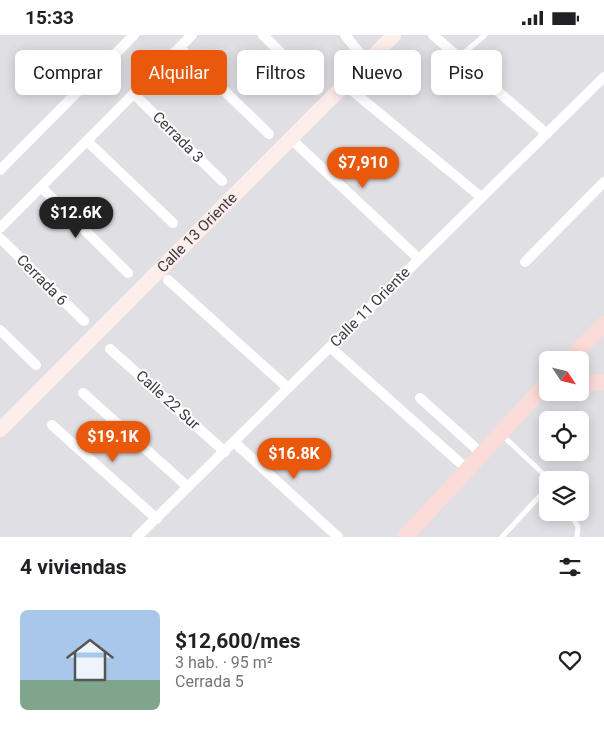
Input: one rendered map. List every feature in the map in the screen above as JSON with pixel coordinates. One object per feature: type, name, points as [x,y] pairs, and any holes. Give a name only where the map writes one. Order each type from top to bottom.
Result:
[{"type":"main road","points":[[578,351],[604,324]]},
{"type":"main road","points":[[589,384],[604,383]]},
{"type":"main road","points":[[405,537],[539,391]]},
{"type":"main road","points":[[528,402],[539,398]]},
{"type":"street","points":[[0,170],[134,35]]},
{"type":"street","points":[[177,50],[192,35]]},
{"type":"street","points":[[263,35],[278,50]]},
{"type":"street","points":[[345,35],[357,50]]},
{"type":"street","name":"Calle 13 Oriente","points":[[379,50],[394,35]]},
{"type":"street","points":[[433,35],[451,50]]},
{"type":"street","points":[[180,47],[270,133]]},
{"type":"street","name":"Calle 11 Oriente","points":[[137,537],[604,77]]},
{"type":"street","name":"Calle 13 Oriente","points":[[0,430],[334,94]]},
{"type":"street","points":[[0,228],[132,95]]},
{"type":"street","name":"Cerrada 3","points":[[136,95],[222,181]]},
{"type":"street","points":[[357,95],[481,197]]},
{"type":"street","points":[[502,95],[547,134]]},
{"type":"street","points":[[290,138],[418,259]]},
{"type":"street","points":[[87,141],[173,223]]},
{"type":"street","points":[[525,262],[604,182]]},
{"type":"street","points":[[41,187],[128,273]]},
{"type":"street","name":"Cerrada 6","points":[[0,238],[84,321]]},
{"type":"street","points":[[168,280],[288,388]]},
{"type":"street","points":[[0,330],[36,365]]},
{"type":"street","points":[[330,347],[467,469]]},
{"type":"street","name":"Calle 22 Sur","points":[[110,349],[225,452]]},
{"type":"street","points":[[83,393],[188,487]]},
{"type":"street","points":[[420,399],[481,453]]},
{"type":"street","points":[[52,425],[157,519]]},
{"type":"street","points":[[234,443],[338,537]]},
{"type":"lane","points":[[468,50],[486,35]]},
{"type":"lane","points":[[500,433],[540,471]]},
{"type":"lane","points":[[502,537],[539,497]]},
{"type":"lane","points":[[575,521],[578,527],[577,537]]}]
